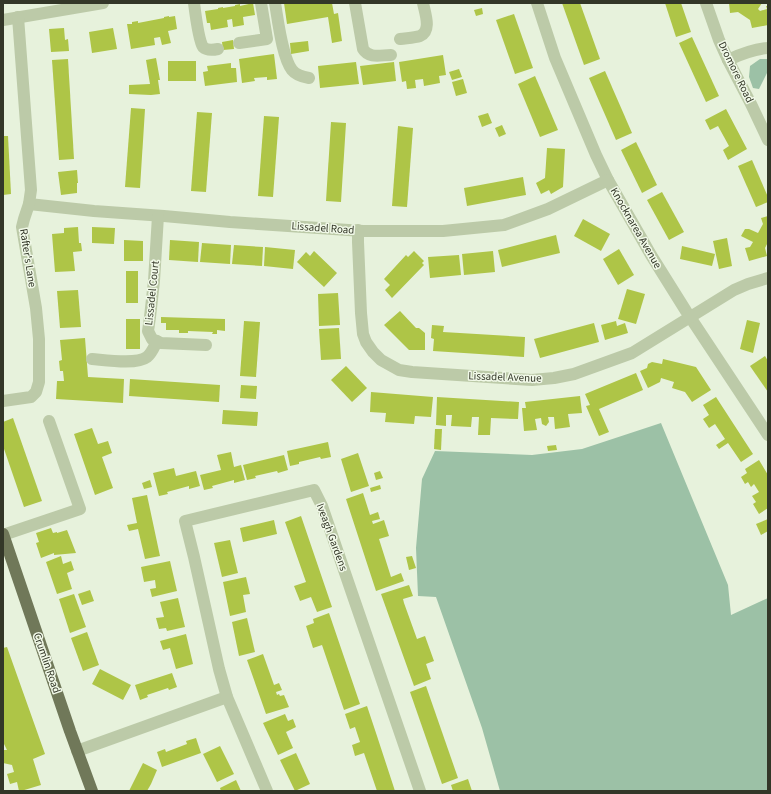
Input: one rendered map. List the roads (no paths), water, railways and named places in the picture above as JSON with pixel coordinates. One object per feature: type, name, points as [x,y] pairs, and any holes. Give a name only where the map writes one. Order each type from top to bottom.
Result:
[{"type":"main road","name":"Crumlin Road","points":[[3,534],[92,791]]},
{"type":"street","points":[[3,20],[103,3]]},
{"type":"street","points":[[194,3],[202,46],[208,50],[218,50]]},
{"type":"street","points":[[239,43],[267,39],[261,3]]},
{"type":"street","points":[[275,3],[286,61],[293,72],[309,78]]},
{"type":"street","points":[[355,3],[363,49],[366,54],[372,56],[391,55]]},
{"type":"street","points":[[400,39],[419,36],[424,33],[427,28],[423,3]]},
{"type":"street","name":"Knocknarea Avenue","points":[[537,3],[555,58],[608,180],[689,317],[768,435]]},
{"type":"street","name":"Dromore Road","points":[[706,3],[728,60],[768,140]]},
{"type":"street","name":"Rafter's Lane","points":[[3,401],[31,397],[36,392],[39,382],[39,339],[36,308],[22,228],[29,204],[31,190],[18,17]]},
{"type":"street","points":[[728,60],[757,49],[768,48]]},
{"type":"street","name":"Lissadel Road","points":[[29,204],[94,212],[363,231],[443,231],[504,225],[548,209],[608,180]]},
{"type":"street","name":"Lissadel Court","points":[[158,216],[154,281],[148,331],[152,339],[160,343],[206,345]]},
{"type":"street","name":"Lissadel Avenue","points":[[358,230],[363,334],[366,342],[373,352],[382,360],[399,370],[412,372],[532,380],[574,374],[632,353],[734,290],[768,278]]},
{"type":"street","points":[[92,359],[142,360],[148,357],[157,341]]},
{"type":"street","points":[[3,534],[80,509],[49,421]]},
{"type":"street","name":"Iveagh Gardens","points":[[267,791],[227,697],[219,669],[185,521],[314,490],[322,506],[420,791]]},
{"type":"street","points":[[77,751],[227,697]]}]
